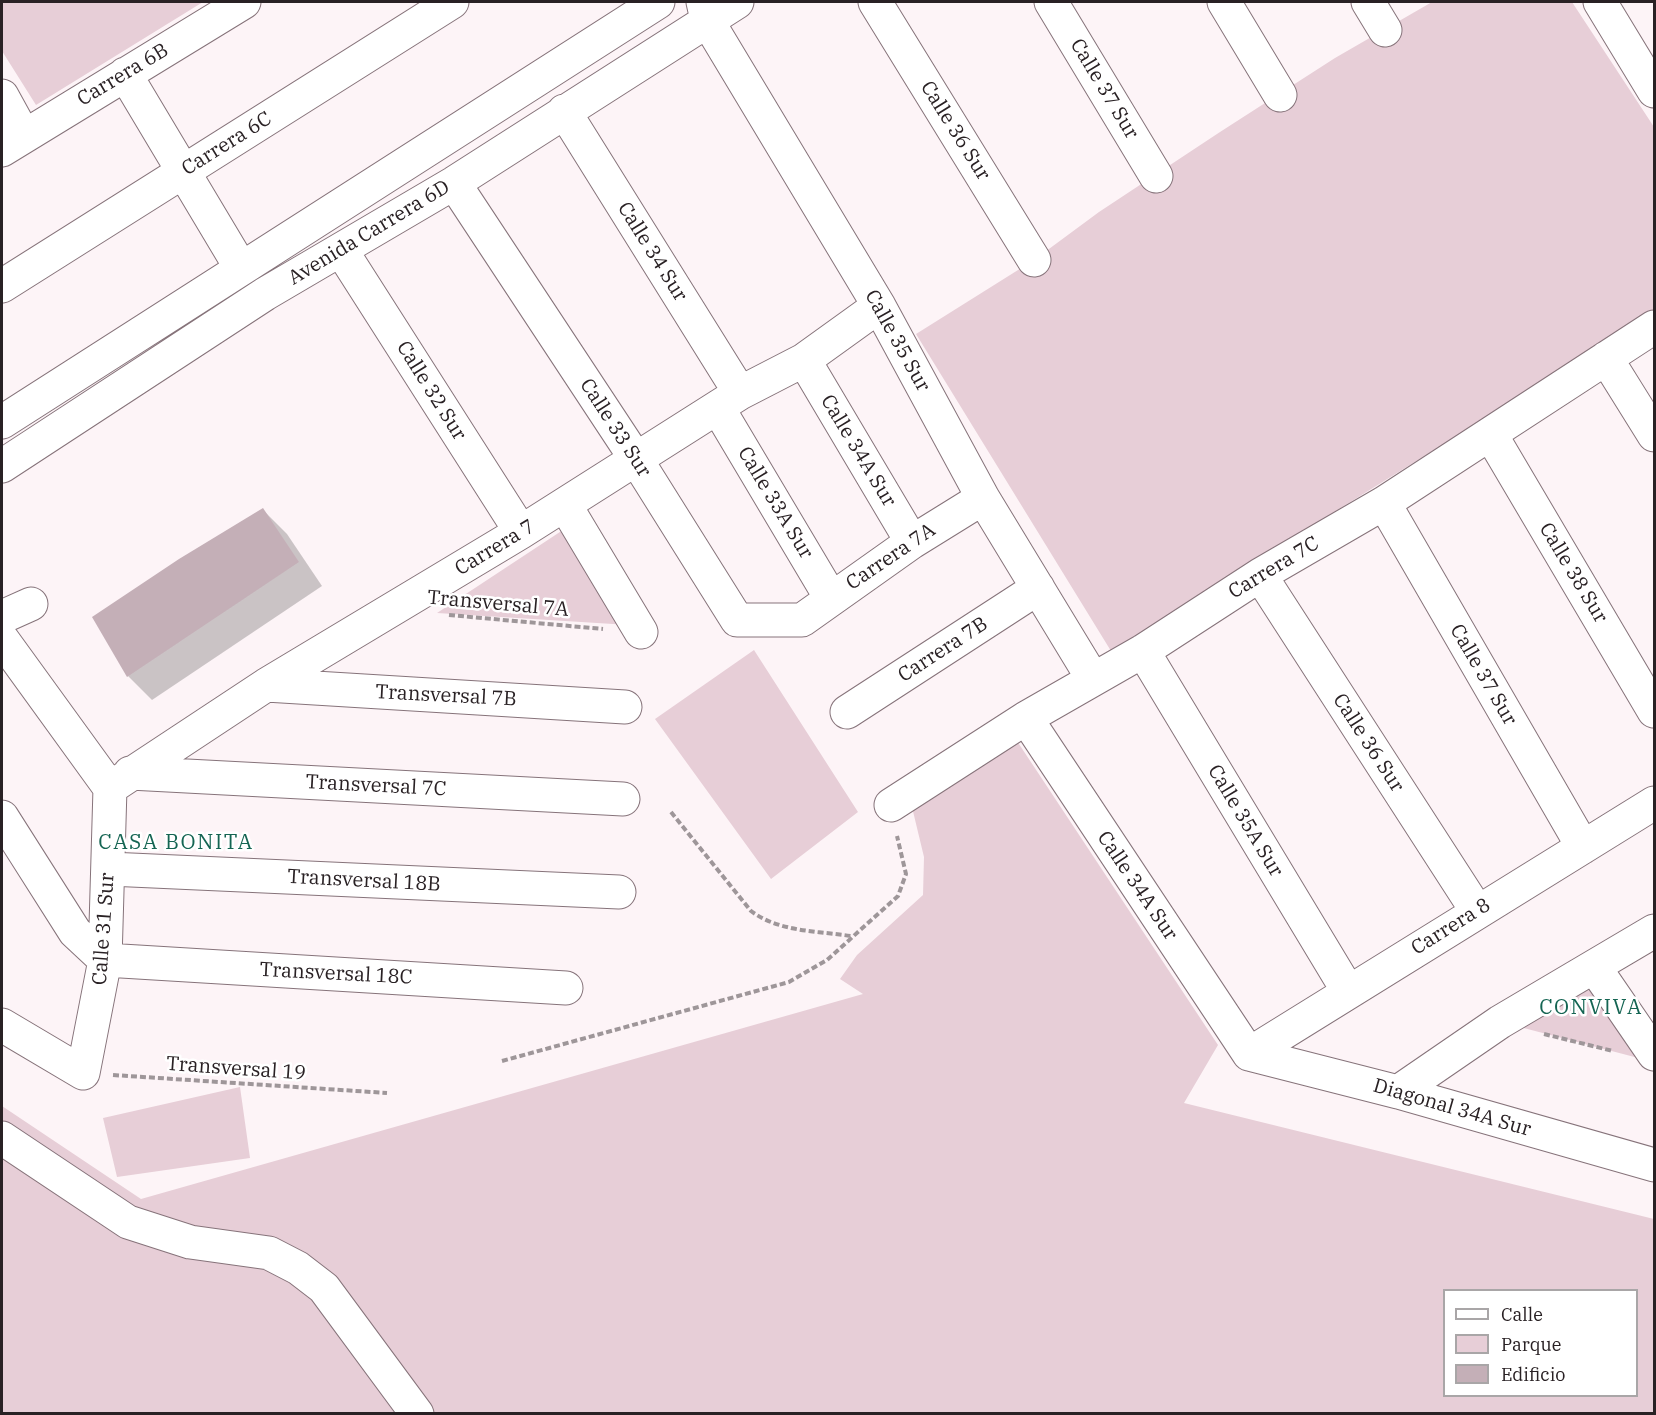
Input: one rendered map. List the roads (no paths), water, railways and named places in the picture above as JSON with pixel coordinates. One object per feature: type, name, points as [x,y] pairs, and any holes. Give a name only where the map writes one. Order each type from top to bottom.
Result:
[{"type":"street","name":"Carrera 6B","points":[[13,143],[244,2]]},
{"type":"street","name":"Carrera 6C","points":[[2,286],[452,2]]},
{"type":"street","name":"Avenida Carrera 6D","points":[[2,422],[658,2]]},
{"type":"street","name":"Avenida Carrera 6D","points":[[2,466],[265,294],[454,183],[564,111],[705,11],[737,2]]},
{"type":"street","name":"Calle 36 Sur","points":[[875,2],[1034,260]]},
{"type":"street","name":"Calle 37 Sur","points":[[1051,2],[1156,176]]},
{"type":"street","points":[[1224,2],[1280,95]]},
{"type":"street","points":[[1368,2],[1385,30]]},
{"type":"street","points":[[1600,2],[1654,91]]},
{"type":"street","name":"Calle 35 Sur","points":[[705,11],[879,306],[983,498],[1093,679]]},
{"type":"street","points":[[125,74],[241,267]]},
{"type":"street","points":[[2,96],[13,143]]},
{"type":"street","name":"Calle 34 Sur","points":[[564,111],[729,400]]},
{"type":"street","name":"Calle 33 Sur","points":[[454,183],[636,459],[737,620],[802,620]]},
{"type":"street","name":"Calle 32 Sur","points":[[341,250],[521,532]]},
{"type":"street","name":"Carrera 7","points":[[120,781],[266,685],[565,505],[729,400],[804,360],[879,306]]},
{"type":"street","name":"Carrera 7C","points":[[891,805],[1026,718],[1143,651],[1260,575],[1384,503],[1654,327]]},
{"type":"street","points":[[1606,358],[1654,435]]},
{"type":"street","name":"Calle 34A Sur","points":[[804,360],[912,542]]},
{"type":"street","name":"Calle 33A Sur","points":[[729,400],[831,598]]},
{"type":"street","name":"Calle 38 Sur","points":[[1491,435],[1654,711]]},
{"type":"street","name":"Carrera 7A","points":[[802,620],[912,542],[983,498]]},
{"type":"street","name":"Calle 37 Sur","points":[[1384,503],[1583,847]]},
{"type":"street","points":[[565,505],[641,633]]},
{"type":"street","name":"Calle 36 Sur","points":[[1260,575],[1477,911]]},
{"type":"street","name":"Carrera 7B","points":[[847,712],[1038,588]]},
{"type":"street","points":[[2,617],[31,604]]},
{"type":"street","points":[[2,639],[120,781]]},
{"type":"street","name":"Calle 35A Sur","points":[[1143,651],[1348,991]]},
{"type":"street","name":"Transversal 7B","points":[[266,685],[626,707]]},
{"type":"street","name":"Calle 34A Sur","points":[[1026,718],[1249,1054]]},
{"type":"street","name":"Transversal 7C","points":[[120,781],[623,799]]},
{"type":"street","name":"Calle 31 Sur","points":[[2,1025],[82,1073],[105,960],[109,869],[120,781]]},
{"type":"street","name":"Carrera 8","points":[[1249,1054],[1654,803]]},
{"type":"street","points":[[2,817],[75,932],[105,960]]},
{"type":"street","name":"Transversal 18B","points":[[109,869],[619,892]]},
{"type":"street","points":[[1398,1092],[1500,1022],[1595,968],[1654,931]]},
{"type":"street","name":"Transversal 18C","points":[[105,960],[566,988]]},
{"type":"street","points":[[1595,968],[1639,1054]]},
{"type":"street","name":"Diagonal 34A Sur","points":[[1249,1054],[1398,1092],[1654,1165]]},
{"type":"street","points":[[2,1138],[128,1222],[190,1242],[269,1253],[298,1268],[324,1288],[417,1413]]},
{"type":"district","name":"CASA BONITA","points":[[176,843]]},
{"type":"district","name":"CONVIVA","points":[[1591,1008]]}]
